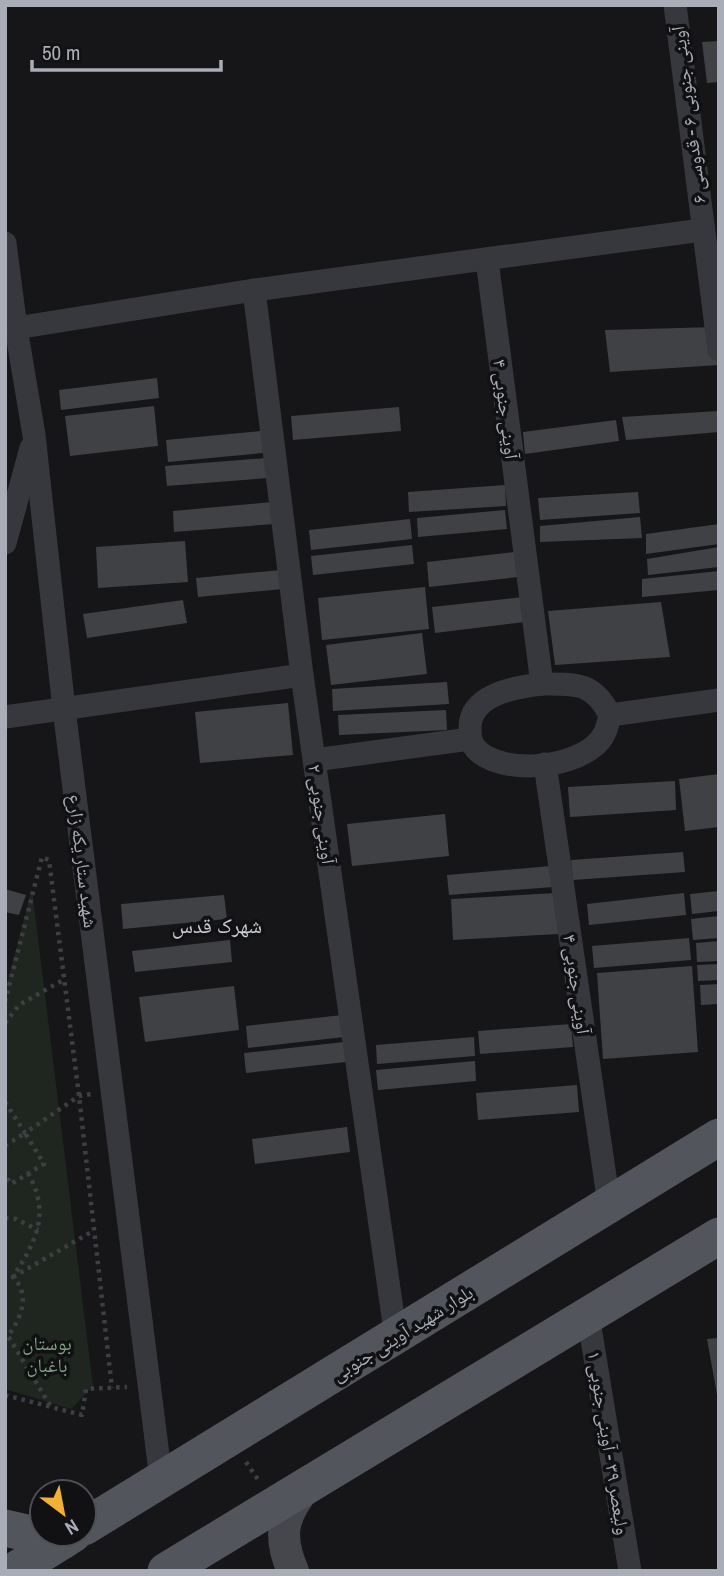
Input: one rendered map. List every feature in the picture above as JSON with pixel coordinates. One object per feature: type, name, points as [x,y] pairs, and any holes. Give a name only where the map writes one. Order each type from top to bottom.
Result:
[{"type":"main road","name":"بلوار شهید آوینی جنوبی","points":[[98,1518],[719,1138]]},
{"type":"main road","points":[[166,1571],[719,1236]]},
{"type":"main road","points":[[293,1571],[285,1546],[286,1522],[289,1507],[306,1486]]},
{"type":"main road","points":[[5,1528],[28,1530]]},
{"type":"main road","name":"بلوار شهید آوینی جنوبی","points":[[14,1571],[51,1548]]},
{"type":"street","name":"آوینی جنوبی ۶ - قدوسی ۶","points":[[675,5],[719,351]]},
{"type":"street","points":[[16,328],[254,290],[702,230]]},
{"type":"street","name":"شهید ستار یکه زارع","points":[[5,243],[34,435],[64,709],[161,1479]]},
{"type":"street","name":"آوینی جنوبی ۴","points":[[487,260],[542,684]]},
{"type":"street","name":"آوینی جنوبی ۲","points":[[254,290],[302,675],[396,1338]]},
{"type":"street","points":[[5,543],[34,435]]},
{"type":"street","points":[[5,716],[302,675]]},
{"type":"street","points":[[542,684],[584,687],[601,696],[610,715],[606,733],[592,748],[574,757],[545,764],[525,766],[496,761],[479,752],[470,740],[470,720],[475,709],[489,698],[505,691],[542,684]]},
{"type":"street","points":[[610,715],[719,701]]},
{"type":"street","points":[[315,760],[470,740]]},
{"type":"street","name":"آوینی جنوبی ۴","points":[[545,764],[609,1204]]},
{"type":"street","name":"ولیعصر ۳۹ - آوینی جنوبی ۱","points":[[588,1315],[630,1571]]},
{"type":"path","points":[[5,1002],[42,858],[49,860],[113,1388],[86,1389],[82,1415],[5,1395]]},
{"type":"path","points":[[5,1023],[19,1005],[63,979]]},
{"type":"path","points":[[5,1146],[79,1096],[112,1090]]},
{"type":"path","points":[[5,1102],[44,1164],[11,1184],[5,1175]]},
{"type":"path","points":[[13,1277],[38,1230],[38,1196],[28,1173]]},
{"type":"path","points":[[5,1218],[16,1219],[38,1230]]},
{"type":"path","points":[[13,1277],[93,1231]]},
{"type":"path","points":[[13,1277],[22,1291],[23,1301],[16,1325],[7,1337],[51,1407]]},
{"type":"green space","name":"بوستان باغبان","points":[[32,889],[93,1386],[71,1409],[5,1389],[5,992]]},
{"type":"building","points":[[719,41],[719,82],[707,83],[702,42]]},
{"type":"building","points":[[716,327],[719,365],[610,372],[605,330]]},
{"type":"building","points":[[157,378],[159,398],[61,410],[59,390]]},
{"type":"building","points":[[154,406],[158,446],[70,456],[65,416]]},
{"type":"building","points":[[399,407],[401,431],[293,440],[291,416]]},
{"type":"building","points":[[719,411],[719,432],[626,440],[622,417]]},
{"type":"building","points":[[616,420],[619,441],[525,454],[523,432]]},
{"type":"building","points":[[261,431],[263,453],[168,462],[166,440]]},
{"type":"building","points":[[266,458],[268,478],[167,486],[165,466]]},
{"type":"building","points":[[505,485],[506,506],[409,512],[408,492]]},
{"type":"building","points":[[638,492],[640,513],[540,520],[538,498]]},
{"type":"building","points":[[272,502],[274,524],[174,532],[173,511]]},
{"type":"building","points":[[505,510],[507,529],[418,537],[417,518]]},
{"type":"building","points":[[640,517],[642,538],[540,542],[540,526]]},
{"type":"building","points":[[410,519],[412,539],[311,550],[309,530]]},
{"type":"building","points":[[719,524],[719,544],[646,554],[646,534]]},
{"type":"building","points":[[185,541],[188,582],[98,588],[96,547]]},
{"type":"building","points":[[412,545],[414,564],[313,575],[311,556]]},
{"type":"building","points":[[719,547],[719,567],[648,575],[647,559]]},
{"type":"building","points":[[515,552],[518,577],[429,587],[427,562]]},
{"type":"building","points":[[281,570],[283,589],[198,597],[196,578]]},
{"type":"building","points":[[719,571],[719,590],[642,597],[642,579]]},
{"type":"building","points":[[425,587],[429,629],[322,640],[318,598]]},
{"type":"building","points":[[523,597],[525,622],[435,633],[432,607]]},
{"type":"building","points":[[183,600],[187,623],[87,638],[83,614]]},
{"type":"building","points":[[661,602],[670,657],[555,665],[548,611]]},
{"type":"building","points":[[422,633],[427,674],[331,685],[326,645]]},
{"type":"building","points":[[447,682],[449,704],[333,711],[332,689]]},
{"type":"building","points":[[288,703],[293,755],[200,763],[195,712]]},
{"type":"building","points":[[446,710],[447,730],[339,735],[338,715]]},
{"type":"building","points":[[719,774],[719,827],[685,831],[679,779]]},
{"type":"building","points":[[675,781],[676,810],[570,817],[568,787]]},
{"type":"building","points":[[445,814],[449,856],[352,866],[347,824]]},
{"type":"building","points":[[683,852],[685,872],[573,880],[571,860]]},
{"type":"building","points":[[551,866],[553,887],[449,895],[447,875]]},
{"type":"building","points":[[5,889],[26,895],[19,915],[5,912]]},
{"type":"building","points":[[719,891],[719,911],[692,914],[690,894]]},
{"type":"building","points":[[556,893],[558,934],[453,940],[451,899]]},
{"type":"building","points":[[684,893],[686,915],[589,925],[587,904]]},
{"type":"building","points":[[224,895],[227,919],[123,929],[121,904]]},
{"type":"building","points":[[719,916],[719,938],[693,940],[691,919]]},
{"type":"building","points":[[689,938],[691,960],[594,968],[592,946]]},
{"type":"building","points":[[230,940],[232,962],[135,972],[132,951]]},
{"type":"building","points":[[719,941],[719,961],[697,962],[696,943]]},
{"type":"building","points":[[719,964],[719,980],[698,981],[697,965]]},
{"type":"building","points":[[692,966],[698,1052],[603,1059],[597,973]]},
{"type":"building","points":[[719,984],[719,1004],[701,1005],[700,985]]},
{"type":"building","points":[[234,986],[239,1030],[145,1042],[139,997]]},
{"type":"building","points":[[342,1015],[344,1037],[248,1048],[246,1026]]},
{"type":"building","points":[[571,1024],[573,1047],[480,1054],[478,1031]]},
{"type":"building","points":[[474,1037],[475,1056],[377,1064],[376,1045]]},
{"type":"building","points":[[344,1042],[346,1062],[246,1073],[244,1053]]},
{"type":"building","points":[[475,1061],[476,1081],[378,1090],[376,1070]]},
{"type":"building","points":[[577,1085],[579,1112],[478,1120],[476,1093]]},
{"type":"building","points":[[347,1127],[350,1152],[255,1164],[252,1139]]},
{"type":"building","points":[[719,1338],[719,1395],[717,1395],[707,1339]]},
{"type":"district","name":"شهرک قدس","points":[[217,925]]}]
